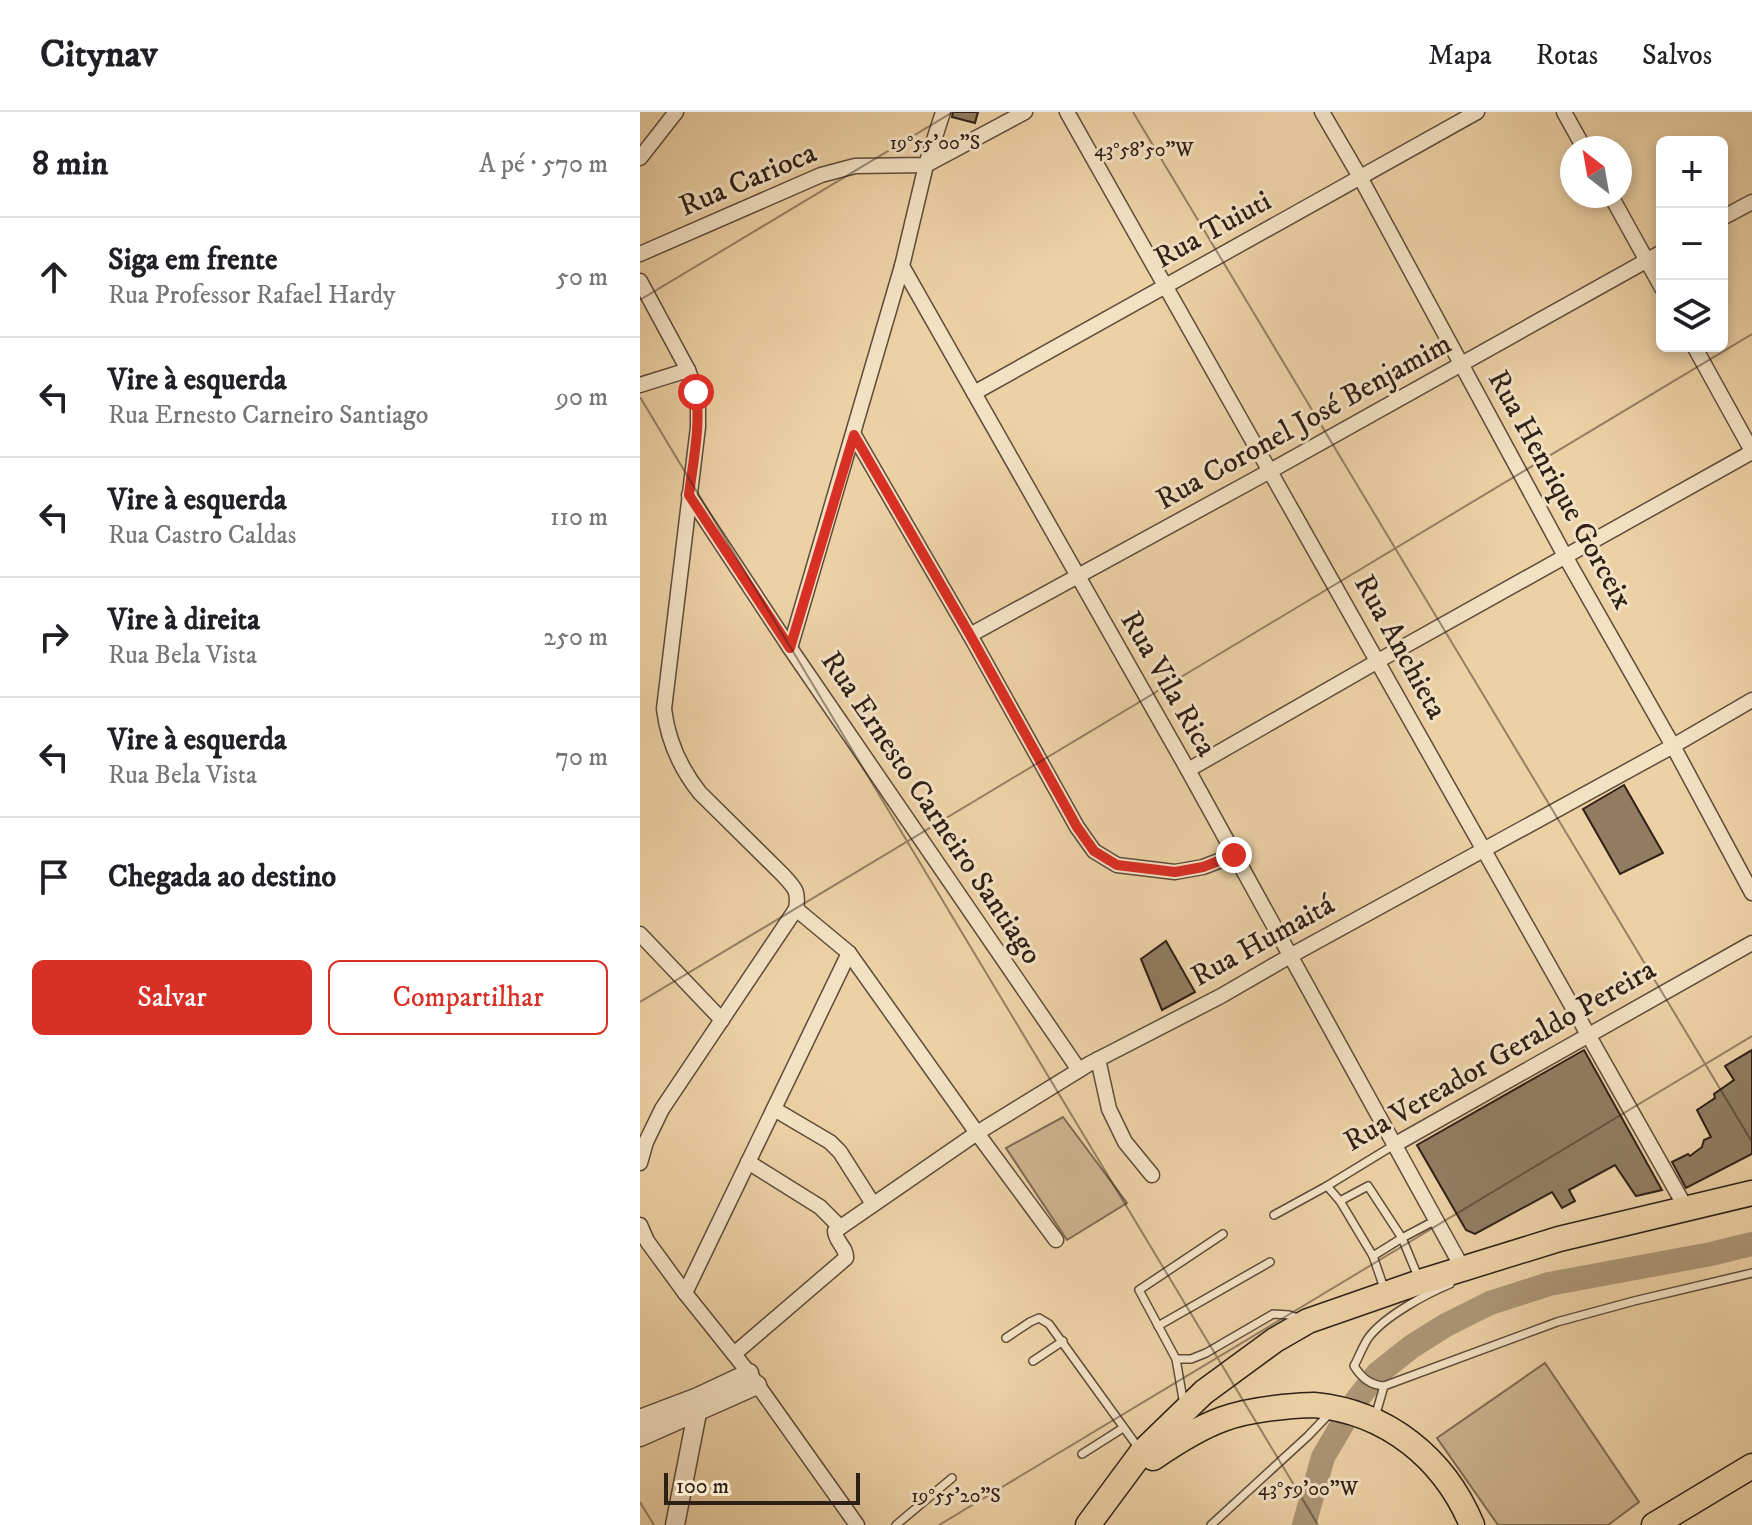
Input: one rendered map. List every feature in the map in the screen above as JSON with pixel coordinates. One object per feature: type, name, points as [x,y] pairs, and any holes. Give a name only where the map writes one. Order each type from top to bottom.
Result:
[{"type":"highway","points":[[1088,1525],[1142,1452],[1215,1383],[1275,1340],[1308,1321],[1420,1282],[1461,1277],[1559,1239],[1752,1193]]},
{"type":"highway","points":[[1125,1476],[1180,1440],[1223,1418],[1260,1409],[1311,1405],[1334,1408],[1374,1420],[1421,1451],[1440,1470],[1472,1525]]},
{"type":"highway","points":[[1654,1525],[1752,1466]]},
{"type":"street","points":[[640,158],[676,112]]},
{"type":"street","points":[[790,648],[854,435],[943,112]]},
{"type":"street","points":[[926,165],[1025,112]]},
{"type":"street","name":"Rua Anchieta","points":[[1067,112],[1686,1208]]},
{"type":"street","name":"Rua Henrique Gorceix","points":[[1322,112],[1752,893]]},
{"type":"street","name":"Rua Tuiuti","points":[[974,393],[1477,112]]},
{"type":"street","points":[[1564,112],[1577,136]]},
{"type":"street","name":"Rua Carioca","points":[[640,254],[821,175],[855,166],[926,165]]},
{"type":"street","points":[[1728,215],[1752,202]]},
{"type":"street","points":[[1618,208],[1657,280]]},
{"type":"street","name":"Rua Coronel José Benjamim","points":[[970,635],[1461,366],[1656,255]]},
{"type":"street","name":"Rua Vila Rica","points":[[902,266],[1188,770],[1436,1220],[1461,1277]]},
{"type":"street","points":[[640,281],[688,370],[698,409],[664,709],[666,724],[675,753],[689,780],[794,888],[798,896],[796,909],[662,1109],[640,1163]]},
{"type":"street","points":[[1188,770],[1752,452],[1697,352]]},
{"type":"street","points":[[640,385],[688,370]]},
{"type":"street","points":[[854,435],[1077,827],[1094,851],[1117,865],[1175,872],[1203,867],[1234,855]]},
{"type":"street","name":"Rua Ernesto Carneiro Santiago","points":[[689,495],[1079,1070]]},
{"type":"street","name":"Rua Humaitá","points":[[840,1227],[977,1133],[1098,1059],[1221,996],[1752,700]]},
{"type":"street","points":[[796,909],[849,953],[1056,1240]]},
{"type":"street","points":[[640,934],[722,1020]]},
{"type":"street","name":"Rua Vereador Geraldo Pereira","points":[[1394,1145],[1752,943]]},
{"type":"street","points":[[685,1293],[849,953]]},
{"type":"street","points":[[1098,1059],[1109,1109],[1125,1142],[1152,1175]]},
{"type":"street","points":[[774,1109],[830,1142],[840,1152],[873,1204]]},
{"type":"street","points":[[725,1385],[734,1354],[847,1256],[835,1235],[840,1227],[820,1207],[748,1162]]},
{"type":"street","points":[[640,1225],[647,1241],[753,1379],[857,1525]]},
{"type":"street","points":[[640,1419],[697,1405],[725,1385],[753,1379]]},
{"type":"street","points":[[640,1437],[697,1405],[753,1379]]},
{"type":"street","points":[[675,1525],[697,1405]]},
{"type":"lane","name":"Rua Vereador Geraldo Pereira","points":[[1274,1215],[1394,1145]]},
{"type":"lane","points":[[1327,1186],[1340,1201],[1373,1256],[1386,1293]]},
{"type":"lane","points":[[1340,1201],[1368,1186],[1402,1238],[1420,1282]]},
{"type":"lane","points":[[1373,1256],[1436,1220]]},
{"type":"lane","points":[[1185,1412],[1176,1359],[1139,1290],[1223,1234]]},
{"type":"lane","points":[[1158,1326],[1270,1262]]},
{"type":"lane","points":[[1461,1277],[1427,1294],[1370,1336],[1354,1366],[1361,1378],[1384,1386],[1557,1322],[1752,1273]]},
{"type":"lane","points":[[1176,1359],[1191,1359],[1206,1353],[1273,1314],[1308,1321]]},
{"type":"lane","points":[[1006,1338],[1039,1318],[1049,1324],[1142,1452]]},
{"type":"lane","points":[[1033,1361],[1063,1341]]},
{"type":"lane","points":[[1374,1420],[1384,1386]]},
{"type":"lane","points":[[1211,1525],[1334,1408]]},
{"type":"lane","points":[[1082,1454],[1123,1428]]},
{"type":"lane","points":[[896,1525],[952,1478]]},
{"type":"shaded area","points":[[1063,1117],[1127,1203],[1067,1240],[1006,1148]]},
{"type":"shaded area","points":[[1545,1363],[1639,1502],[1608,1525],[1498,1525],[1437,1438]]},
{"type":"building","points":[[953,112],[978,112],[975,123],[952,117]]},
{"type":"building","points":[[1624,785],[1663,853],[1620,874],[1583,809]]},
{"type":"building","points":[[1166,941],[1195,992],[1162,1010],[1141,959]]},
{"type":"building","points":[[1584,1050],[1662,1190],[1636,1196],[1615,1165],[1569,1190],[1575,1201],[1562,1208],[1552,1192],[1475,1234],[1466,1230],[1417,1145]]},
{"type":"building","points":[[1752,1050],[1752,1154],[1686,1188],[1672,1162],[1688,1154],[1690,1156],[1702,1147],[1704,1140],[1711,1137],[1697,1110],[1734,1080],[1725,1066]]},
{"type":"waterway","points":[[1304,1525],[1323,1457],[1356,1401],[1377,1374],[1446,1325],[1490,1303],[1549,1284],[1752,1244]]},
{"type":"route","points":[[696,392],[698,427],[689,495],[790,648],[854,435],[1077,827],[1094,851],[1117,865],[1175,872],[1203,867],[1234,855]]}]
